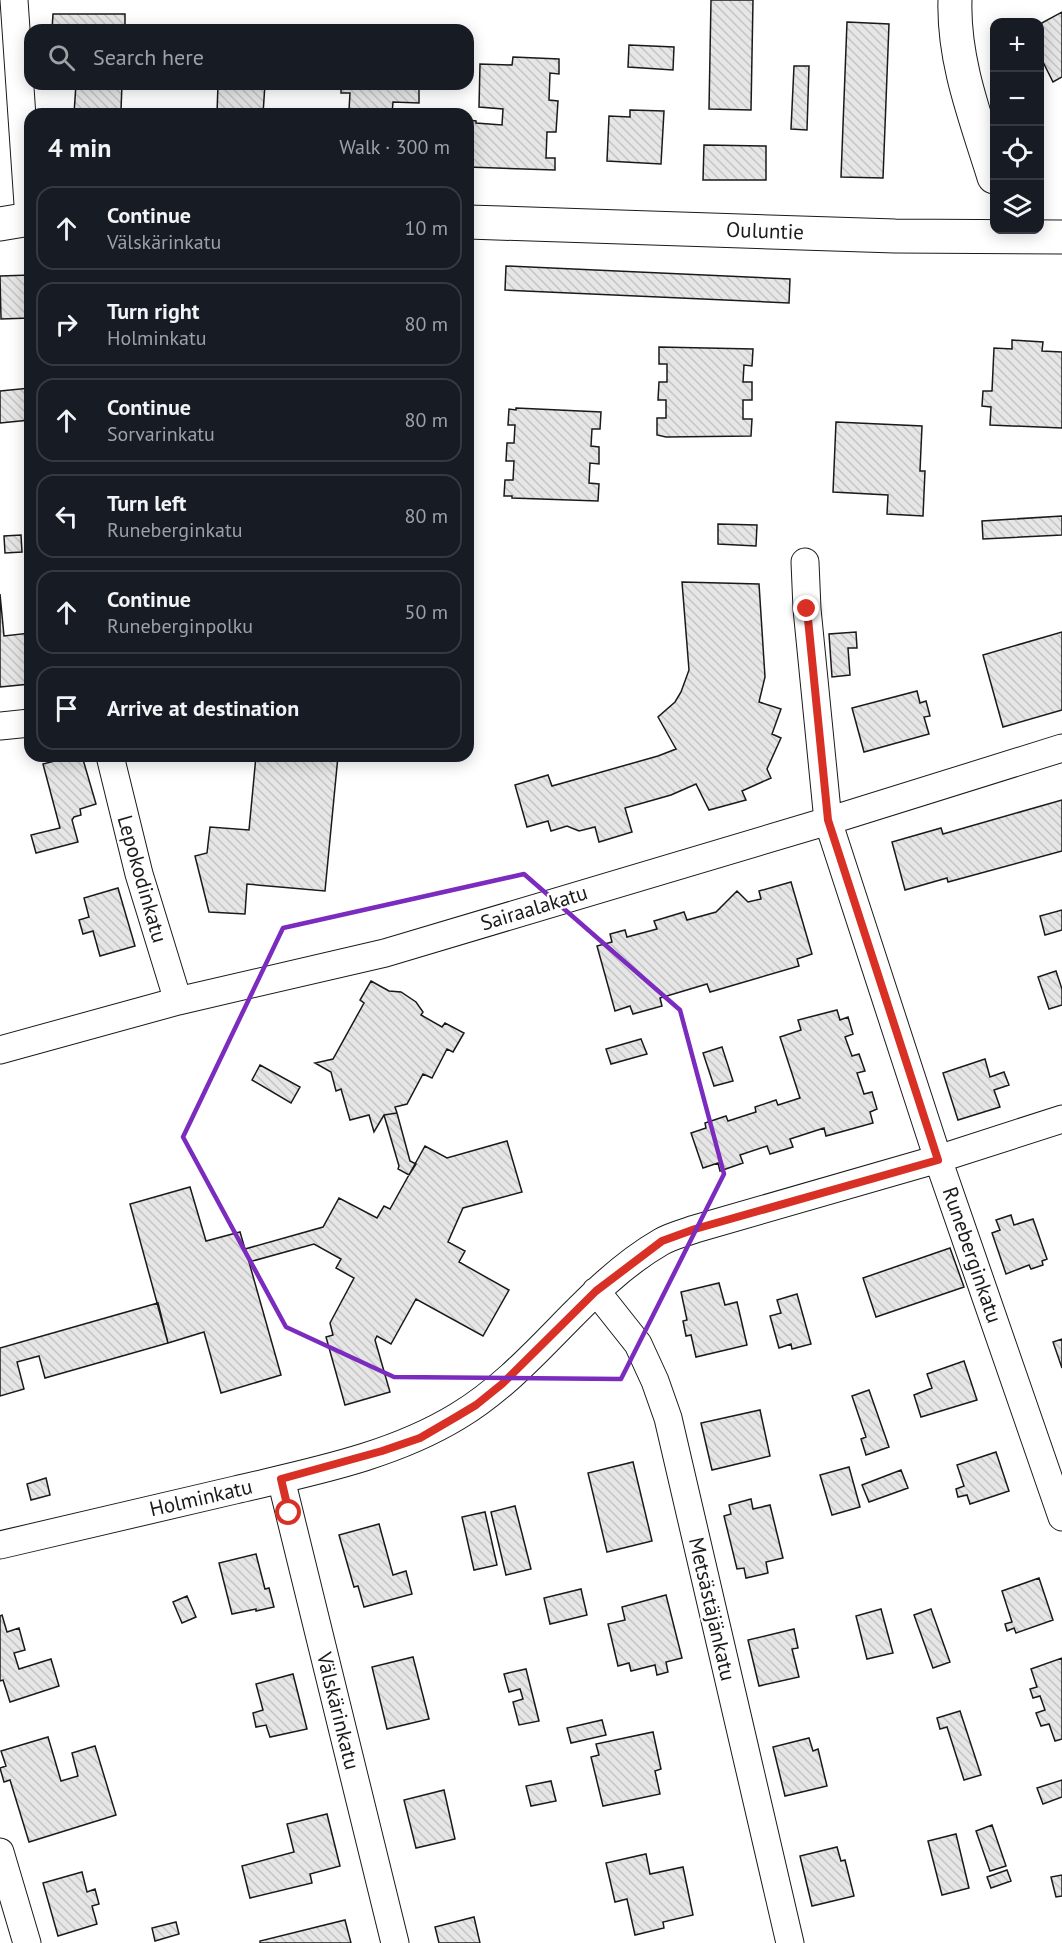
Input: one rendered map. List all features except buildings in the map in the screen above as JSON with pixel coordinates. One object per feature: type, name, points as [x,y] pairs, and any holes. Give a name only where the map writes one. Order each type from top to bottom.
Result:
[{"type":"main road","points":[[955,0],[954,26],[961,69],[990,164]]},
{"type":"main road","name":"Ouluntie","points":[[474,222],[884,235],[990,233]]},
{"type":"main road","name":"Ouluntie","points":[[1024,234],[1062,237]]},
{"type":"street","points":[[14,0],[20,221]]},
{"type":"street","name":"Runeberginkatu","points":[[805,562],[808,621],[828,820],[938,1160],[1062,1517]]},
{"type":"street","points":[[0,726],[24,724]]},
{"type":"street","name":"Sairaalakatu","points":[[0,1050],[178,1001],[385,953],[1062,748]]},
{"type":"street","name":"Lepokodinkatu","points":[[111,762],[139,874],[178,1001]]},
{"type":"street","name":"Holminkatu","points":[[0,1545],[281,1479],[420,1438],[476,1405],[502,1384],[596,1291],[662,1241],[695,1229],[938,1160],[1062,1119]]},
{"type":"street","name":"Metsästäjänkatu","points":[[596,1291],[638,1344],[656,1381],[668,1418],[789,1943]]},
{"type":"street","name":"Välskärinkatu","points":[[281,1479],[395,1943]]},
{"type":"street","points":[[0,1852],[27,1943]]},
{"type":"highlighted area","points":[[524,874],[680,1010],[724,1174],[621,1379],[394,1377],[286,1327],[183,1137],[283,928]]},
{"type":"route","points":[[289,1513],[281,1479],[420,1438],[476,1405],[502,1384],[596,1291],[662,1241],[695,1229],[938,1160],[828,820],[807,609]]}]
